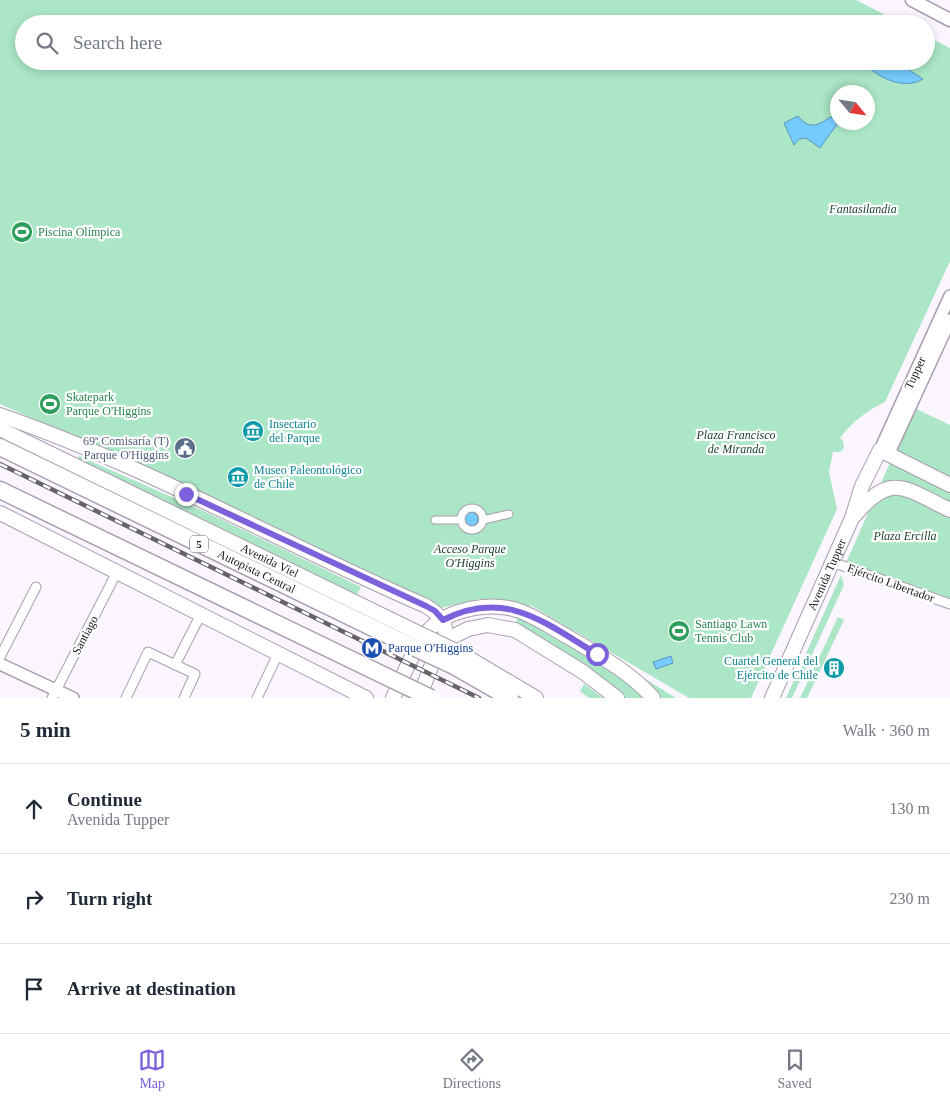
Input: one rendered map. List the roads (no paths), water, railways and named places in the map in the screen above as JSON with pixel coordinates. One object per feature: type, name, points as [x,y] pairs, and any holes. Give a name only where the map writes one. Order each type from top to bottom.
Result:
[{"type":"highway","name":"Autopista Central","points":[[0,447],[457,659],[510,698]]},
{"type":"highway","points":[[0,490],[431,698]]},
{"type":"main road","points":[[912,0],[950,20]]},
{"type":"main road","points":[[0,415],[88,450],[186,494],[435,611],[443,620],[446,629],[444,644],[431,666],[419,698]]},
{"type":"main road","name":"Avenida Viel","points":[[0,429],[402,633]]},
{"type":"main road","points":[[884,451],[950,485]]},
{"type":"main road","name":"Avenida Tupper","points":[[772,698],[852,518],[862,486],[884,451]]},
{"type":"main road","points":[[852,518],[873,495],[892,488],[906,489],[950,510]]},
{"type":"main road","points":[[0,513],[366,698]]},
{"type":"main road","points":[[394,698],[423,638],[434,626],[465,610],[487,606],[520,611],[625,672],[653,698]]},
{"type":"main road","points":[[444,644],[459,633],[474,627],[496,625],[510,628],[583,672],[617,698]]},
{"type":"main road","points":[[457,659],[536,698]]},
{"type":"street","name":"Tupper","points":[[884,451],[950,296]]},
{"type":"street","name":"Tupper","points":[[884,451],[950,320]]},
{"type":"street","points":[[471,507],[480,511],[483,520],[481,525],[473,530],[464,528],[460,520],[463,511],[471,507]]},
{"type":"street","points":[[483,520],[509,514]]},
{"type":"street","points":[[435,520],[460,520]]},
{"type":"street","name":"Ejército Libertador","points":[[832,562],[950,604]]},
{"type":"street","name":"Santiago","points":[[54,694],[117,572]]},
{"type":"street","points":[[0,657],[36,587]]},
{"type":"street","points":[[175,665],[201,614]]},
{"type":"street","points":[[126,698],[148,652],[196,674],[184,698]]},
{"type":"street","points":[[257,698],[278,654]]},
{"type":"street","points":[[0,664],[54,694],[73,698]]},
{"type":"water","points":[[872,70],[909,70],[923,79],[907,84],[899,83],[882,77]]},
{"type":"water","points":[[798,116],[806,123],[814,125],[830,117],[830,130],[833,130],[820,148],[806,138],[799,139],[794,145],[784,123]]},
{"type":"water","points":[[468,512],[474,512],[478,519],[474,526],[468,526],[464,522],[464,516]]},
{"type":"water","points":[[671,656],[673,663],[656,669],[653,662]]},
{"type":"railway","points":[[0,464],[479,698]]},
{"type":"place","name":"Piscina Olímpica","points":[[22,232]]},
{"type":"place","name":"Skatepark Parque O'Higgins","points":[[50,404]]},
{"type":"place","name":"Insectario del Parque","points":[[253,431]]},
{"type":"place","name":"69ª Comisaría (T) Parque O'Higgins","points":[[185,448]]},
{"type":"place","name":"Museo Paleontológico de Chile","points":[[238,477]]},
{"type":"place","name":"Santiago Lawn Tennis Club","points":[[679,631]]},
{"type":"place","name":"Parque O'Higgins","points":[[372,648]]},
{"type":"place","name":"Cuartel General del Ejército de Chile","points":[[834,668]]},
{"type":"park label","name":"Fantasilandia","points":[[863,209]]},
{"type":"park label","name":"Plaza Francisco de Miranda","points":[[736,442]]},
{"type":"park label","name":"Plaza Ercilla","points":[[905,536]]},
{"type":"park label","name":"Acceso Parque O'Higgins","points":[[470,556]]}]
